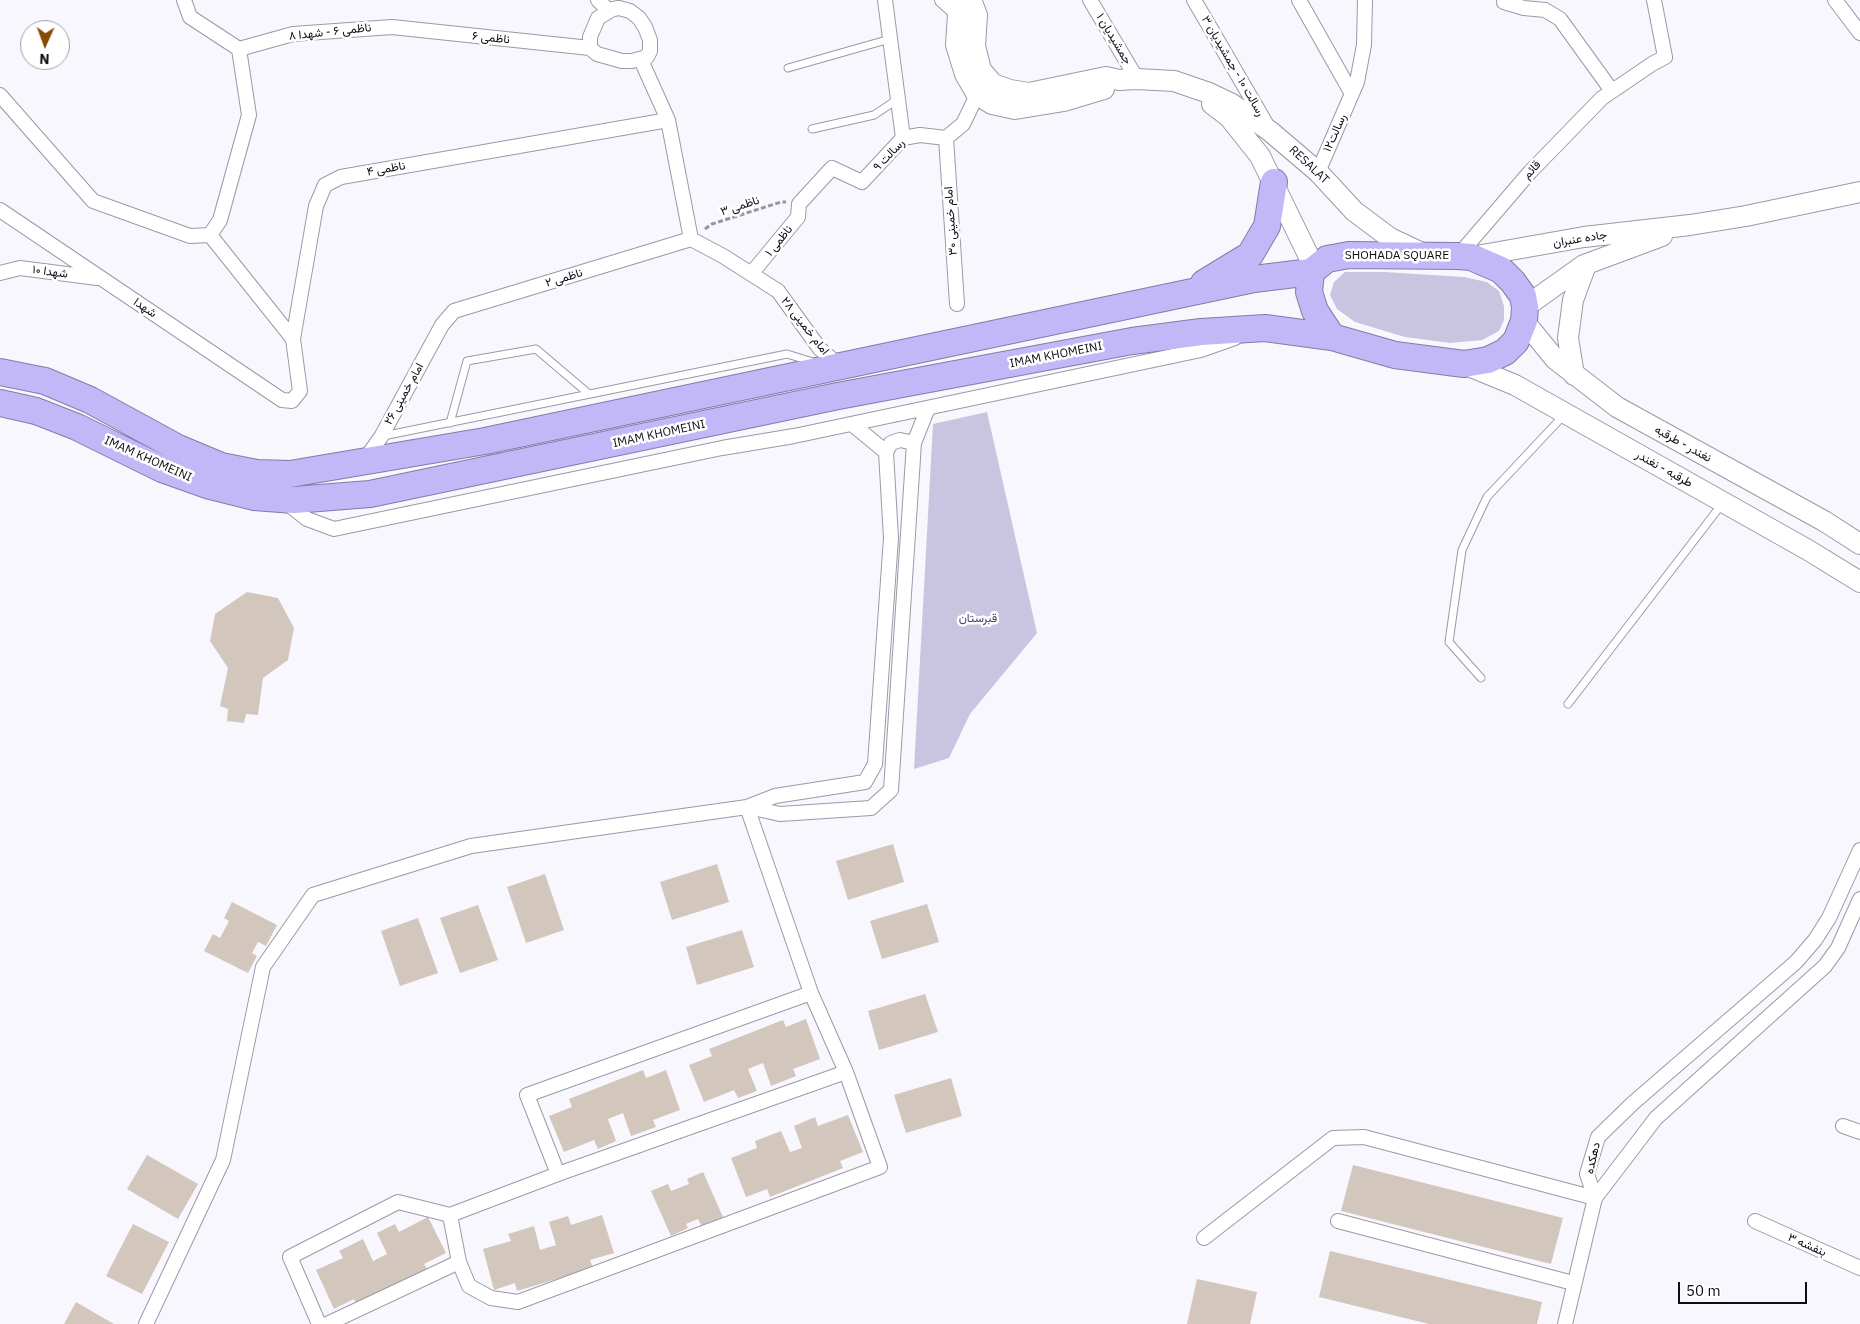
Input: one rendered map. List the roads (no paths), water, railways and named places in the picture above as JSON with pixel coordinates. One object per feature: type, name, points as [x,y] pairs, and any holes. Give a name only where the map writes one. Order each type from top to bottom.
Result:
[{"type":"highway","points":[[1189,293],[1250,255],[1267,226],[1274,182]]},
{"type":"highway","name":"SHOHADA SQUARE","points":[[1313,270],[1327,259],[1349,255],[1464,257],[1501,270],[1523,296],[1525,314]]},
{"type":"highway","points":[[1313,270],[1308,292],[1315,311],[1332,337],[1395,355],[1464,364],[1488,360],[1505,352],[1516,341],[1525,314]]},
{"type":"highway","name":"IMAM KHOMEINI","points":[[0,372],[45,381],[81,396],[178,448],[221,466],[257,473],[290,474],[486,441],[1254,279],[1313,270]]},
{"type":"highway","name":"IMAM KHOMEINI","points":[[0,403],[36,411],[77,427],[162,468],[210,486],[254,498],[294,500],[370,494],[838,396],[1132,341],[1201,332],[1265,328],[1332,337]]},
{"type":"street","points":[[184,0],[190,17],[239,49],[249,115],[220,220],[210,236]]},
{"type":"street","points":[[598,0],[608,11]]},
{"type":"street","points":[[885,0],[903,138]]},
{"type":"street","points":[[942,0],[964,5],[956,45],[965,74],[976,95],[992,104],[1015,109],[1064,101],[1108,88],[1128,79]]},
{"type":"street","name":"جمشیدیان ۱","points":[[1090,0],[1128,79]]},
{"type":"street","name":"رسالت ۱۰ - جمشیدیان ۳","points":[[1194,0],[1271,132]]},
{"type":"street","points":[[1299,0],[1352,94]]},
{"type":"street","name":"رسالت۱۲","points":[[1318,172],[1357,82],[1364,45],[1365,0]]},
{"type":"street","points":[[1504,0],[1504,2],[1524,8],[1545,10],[1560,19],[1612,91]]},
{"type":"street","name":"قائم","points":[[1464,257],[1530,172],[1602,98],[1665,57],[1654,0]]},
{"type":"street","points":[[1835,0],[1860,33]]},
{"type":"street","name":"RESALAT","points":[[964,5],[977,15],[975,46],[981,70],[993,84],[1010,90],[1029,93],[1106,77],[1174,81],[1209,93],[1232,104],[1271,132],[1318,172],[1354,210],[1390,238],[1425,255]]},
{"type":"street","points":[[619,8],[630,11],[646,27],[650,40],[650,51],[647,57],[641,60],[622,61],[597,54],[590,48],[590,37],[594,24],[598,18],[608,11],[619,8]]},
{"type":"street","name":"ناظمی ۶ - شهدا ۸","points":[[239,49],[293,34],[392,27]]},
{"type":"street","name":"ناظمی ۶","points":[[392,27],[590,48]]},
{"type":"street","points":[[641,60],[668,120],[691,239]]},
{"type":"street","name":"RESALAT","points":[[1186,86],[1229,117],[1260,156],[1274,182],[1313,270]]},
{"type":"street","points":[[0,95],[93,201],[190,236],[210,236]]},
{"type":"street","points":[[946,138],[963,124],[976,95]]},
{"type":"street","name":"ناظمی ۴","points":[[292,401],[300,391],[293,339],[316,206],[325,186],[341,177],[668,120]]},
{"type":"street","name":"رسالت ۹","points":[[799,204],[832,168],[862,182],[903,138],[920,135],[946,138]]},
{"type":"street","name":"امام خمینی ۳۰","points":[[946,138],[957,304]]},
{"type":"street","name":"جاده عنبران","points":[[1464,257],[1584,237],[1690,225],[1746,216],[1860,192]]},
{"type":"street","name":"ناظمی ۱","points":[[751,274],[798,217],[799,204]]},
{"type":"street","name":"شهدا","points":[[0,210],[282,400],[292,401]]},
{"type":"street","name":"جاده عنبران","points":[[1525,314],[1586,265],[1690,225]]},
{"type":"street","points":[[210,236],[293,339]]},
{"type":"street","name":"امام خمینی ۲۸","points":[[691,239],[723,256],[778,291],[836,368]]},
{"type":"street","name":"ناظمی ۲","points":[[442,324],[454,311],[691,239]]},
{"type":"street","points":[[1574,375],[1568,338],[1572,300],[1586,265]]},
{"type":"street","name":"شهدا ۱۰","points":[[0,273],[20,268],[100,279]]},
{"type":"street","name":"نغندر - طرقبه","points":[[1525,314],[1555,359],[1617,407],[1824,521],[1860,544]]},
{"type":"street","name":"امام خمینی ۲۶","points":[[363,463],[381,437],[442,324]]},
{"type":"street","points":[[282,499],[307,519],[334,529],[722,448],[794,436],[1201,350],[1265,328]]},
{"type":"street","name":"طرقبه - نغندر","points":[[1464,364],[1515,384],[1808,550],[1860,582]]},
{"type":"street","points":[[747,807],[780,814],[871,808],[891,790],[914,443],[928,408]]},
{"type":"street","points":[[717,422],[722,448]]},
{"type":"street","points":[[852,424],[886,452]]},
{"type":"street","points":[[865,782],[875,764],[891,538],[886,452],[891,442],[900,440],[914,443]]},
{"type":"street","points":[[865,782],[882,798]]},
{"type":"street","points":[[146,1324],[223,1160],[263,967],[313,895],[471,846],[747,807],[775,796],[865,782]]},
{"type":"street","points":[[450,1215],[459,1262],[469,1286],[491,1298],[518,1302],[880,1166],[846,1072],[811,993],[747,807]]},
{"type":"street","name":"دهکده","points":[[1595,1198],[1587,1174],[1598,1137],[1633,1103],[1796,962],[1809,948],[1829,918],[1860,850]]},
{"type":"street","name":"دهکده","points":[[1595,1198],[1656,1118],[1825,966],[1838,948],[1860,899]]},
{"type":"street","points":[[558,1174],[527,1095],[811,993]]},
{"type":"street","points":[[319,1324],[290,1257],[398,1202],[450,1215],[558,1174],[846,1072]]},
{"type":"street","points":[[1633,1103],[1656,1118]]},
{"type":"street","points":[[1842,1126],[1860,1132]]},
{"type":"street","points":[[1204,1238],[1333,1138],[1364,1136],[1595,1198],[1573,1283],[1565,1324]]},
{"type":"street","points":[[1338,1221],[1573,1283]]},
{"type":"street","name":"بنفشه ۳","points":[[1755,1221],[1860,1268]]},
{"type":"street","points":[[327,1324],[459,1262]]},
{"type":"lane","points":[[788,68],[890,39]]},
{"type":"lane","points":[[812,129],[874,115],[898,99]]},
{"type":"lane","points":[[450,422],[468,361],[536,350],[589,394]]},
{"type":"lane","points":[[381,437],[787,354],[836,368]]},
{"type":"lane","points":[[1481,678],[1449,642],[1462,550],[1487,497],[1566,413]]},
{"type":"lane","points":[[1568,704],[1724,502]]},
{"type":"park label","name":"قبرستان","points":[[978,619]]}]
